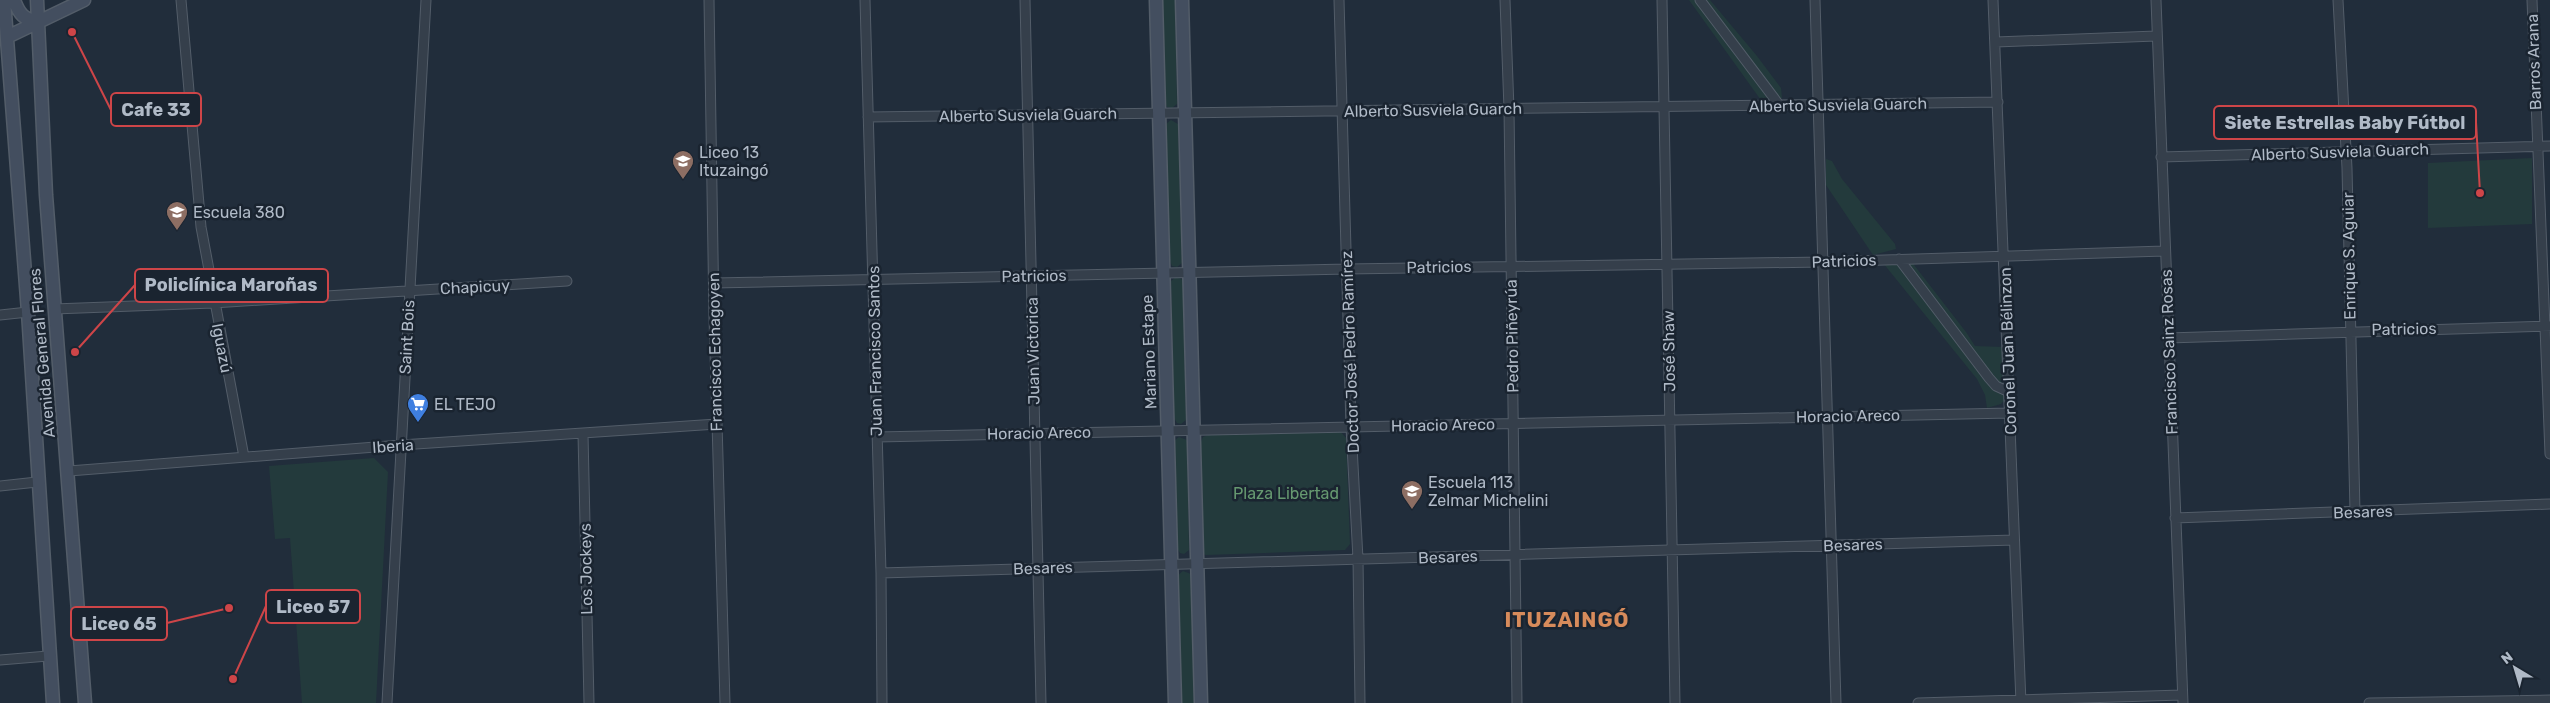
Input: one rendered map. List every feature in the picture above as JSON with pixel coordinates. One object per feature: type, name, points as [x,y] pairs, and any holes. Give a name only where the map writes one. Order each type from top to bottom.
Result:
[{"type":"street","name":"Avenida General Flores","points":[[4,0],[7,37],[5,87],[28,312],[52,703]]},
{"type":"street","points":[[14,0],[22,16],[28,20],[39,22]]},
{"type":"street","name":"Avenida General Flores","points":[[37,0],[40,90],[54,309],[61,411],[69,471],[85,703]]},
{"type":"street","points":[[7,37],[84,0]]},
{"type":"street","name":"Iguazú","points":[[181,0],[201,227],[213,303],[244,457]]},
{"type":"street","name":"Saint Bois","points":[[387,703],[426,0]]},
{"type":"street","name":"Francisco Echagoyen","points":[[708,0],[725,703]]},
{"type":"street","name":"Juan Francisco Santos","points":[[864,0],[881,573],[882,703]]},
{"type":"street","name":"Juan Victorica","points":[[1025,0],[1040,703]]},
{"type":"street","name":"Mariano Estape","points":[[1156,0],[1175,703]]},
{"type":"street","points":[[1182,0],[1201,703]]},
{"type":"street","name":"Doctor José Pedro Ramírez","points":[[1340,0],[1351,427],[1358,559],[1360,703]]},
{"type":"street","name":"Pedro Piñeyrúa","points":[[1505,0],[1509,109],[1517,703]]},
{"type":"street","name":"José Shaw","points":[[1662,0],[1675,703]]},
{"type":"street","points":[[1700,0],[1780,106]]},
{"type":"street","points":[[1815,0],[1836,703]]},
{"type":"street","name":"Coronel Juan Bélinzon","points":[[1993,0],[2021,702]]},
{"type":"street","name":"Francisco Sainz Rosas","points":[[2156,0],[2164,251],[2183,699]]},
{"type":"street","name":"Enrique S. Aguiar","points":[[2338,0],[2346,151],[2355,512]]},
{"type":"street","name":"Barros Arana","points":[[2532,0],[2537,146],[2548,326],[2550,454]]},
{"type":"street","points":[[1996,42],[2156,36]]},
{"type":"street","name":"Alberto Susviela Guarch","points":[[868,118],[1998,102]]},
{"type":"street","name":"Alberto Susviela Guarch","points":[[2161,157],[2550,146]]},
{"type":"street","name":"Patricios","points":[[714,283],[1163,272],[1667,266],[2164,251]]},
{"type":"street","points":[[1899,260],[1989,378],[1996,386],[2009,392]]},
{"type":"street","name":"Chapicuy","points":[[54,309],[213,303],[567,281]]},
{"type":"street","points":[[0,315],[28,312]]},
{"type":"street","name":"Patricios","points":[[2168,338],[2548,326]]},
{"type":"street","name":"Horacio Areco","points":[[877,437],[2010,413]]},
{"type":"street","name":"Iberia","points":[[69,471],[401,445],[717,424]]},
{"type":"street","name":"Los Jockeys","points":[[583,434],[589,703]]},
{"type":"street","points":[[0,486],[37,482]]},
{"type":"street","name":"Besares","points":[[2175,518],[2550,504]]},
{"type":"street","name":"Besares","points":[[881,573],[2014,540]]},
{"type":"street","points":[[0,660],[48,656]]},
{"type":"street","points":[[1918,703],[2183,699]]},
{"type":"street","points":[[2369,703],[2550,700]]},
{"type":"green space","points":[[1162,0],[1175,0],[1177,104],[1172,108],[1167,107],[1165,102]]},
{"type":"green space","points":[[1689,0],[1710,0],[1781,88],[1782,98],[1763,103]]},
{"type":"green space","points":[[1171,120],[1178,124],[1182,263],[1177,267],[1172,266],[1170,261],[1166,124]]},
{"type":"green space","points":[[2532,158],[2532,224],[2428,228],[2428,163]]},
{"type":"green space","points":[[1826,159],[1832,161],[1842,179],[1895,244],[1896,249],[1873,255],[1826,185]]},
{"type":"green space","points":[[1911,261],[1975,346],[2003,347],[2005,399],[2001,404],[1987,408],[1985,395],[1977,379],[1883,263]]},
{"type":"green space","points":[[1176,277],[1183,280],[1186,420],[1181,424],[1177,423],[1174,418],[1171,281]]},
{"type":"green space","name":"Plaza Libertad","points":[[1340,431],[1346,438],[1350,544],[1345,550],[1203,554],[1200,444],[1203,437],[1208,435]]},
{"type":"green space","points":[[1179,437],[1187,440],[1189,550],[1184,554],[1180,553],[1177,548],[1174,441]]},
{"type":"green space","points":[[374,458],[388,472],[376,703],[302,703],[290,538],[275,539],[269,466]]},
{"type":"green space","points":[[1183,571],[1191,574],[1194,703],[1182,703],[1178,575]]},
{"type":"place","name":"Cafe 33","points":[[72,32]]},
{"type":"place","name":"Liceo 13 Ituzaingó","points":[[683,180]]},
{"type":"place","name":"Siete Estrellas Baby Fútbol","points":[[2480,193]]},
{"type":"place","name":"Escuela 380","points":[[177,231]]},
{"type":"place","name":"Policlínica Maroñas","points":[[75,352]]},
{"type":"place","name":"EL TEJO","points":[[418,423]]},
{"type":"place","name":"Escuela 113 Zelmar Michelini","points":[[1412,510]]},
{"type":"place","name":"Liceo 65","points":[[229,608]]},
{"type":"place","name":"Liceo 57","points":[[233,679]]},
{"type":"district","name":"ITUZAINGÓ","points":[[1567,619]]}]
